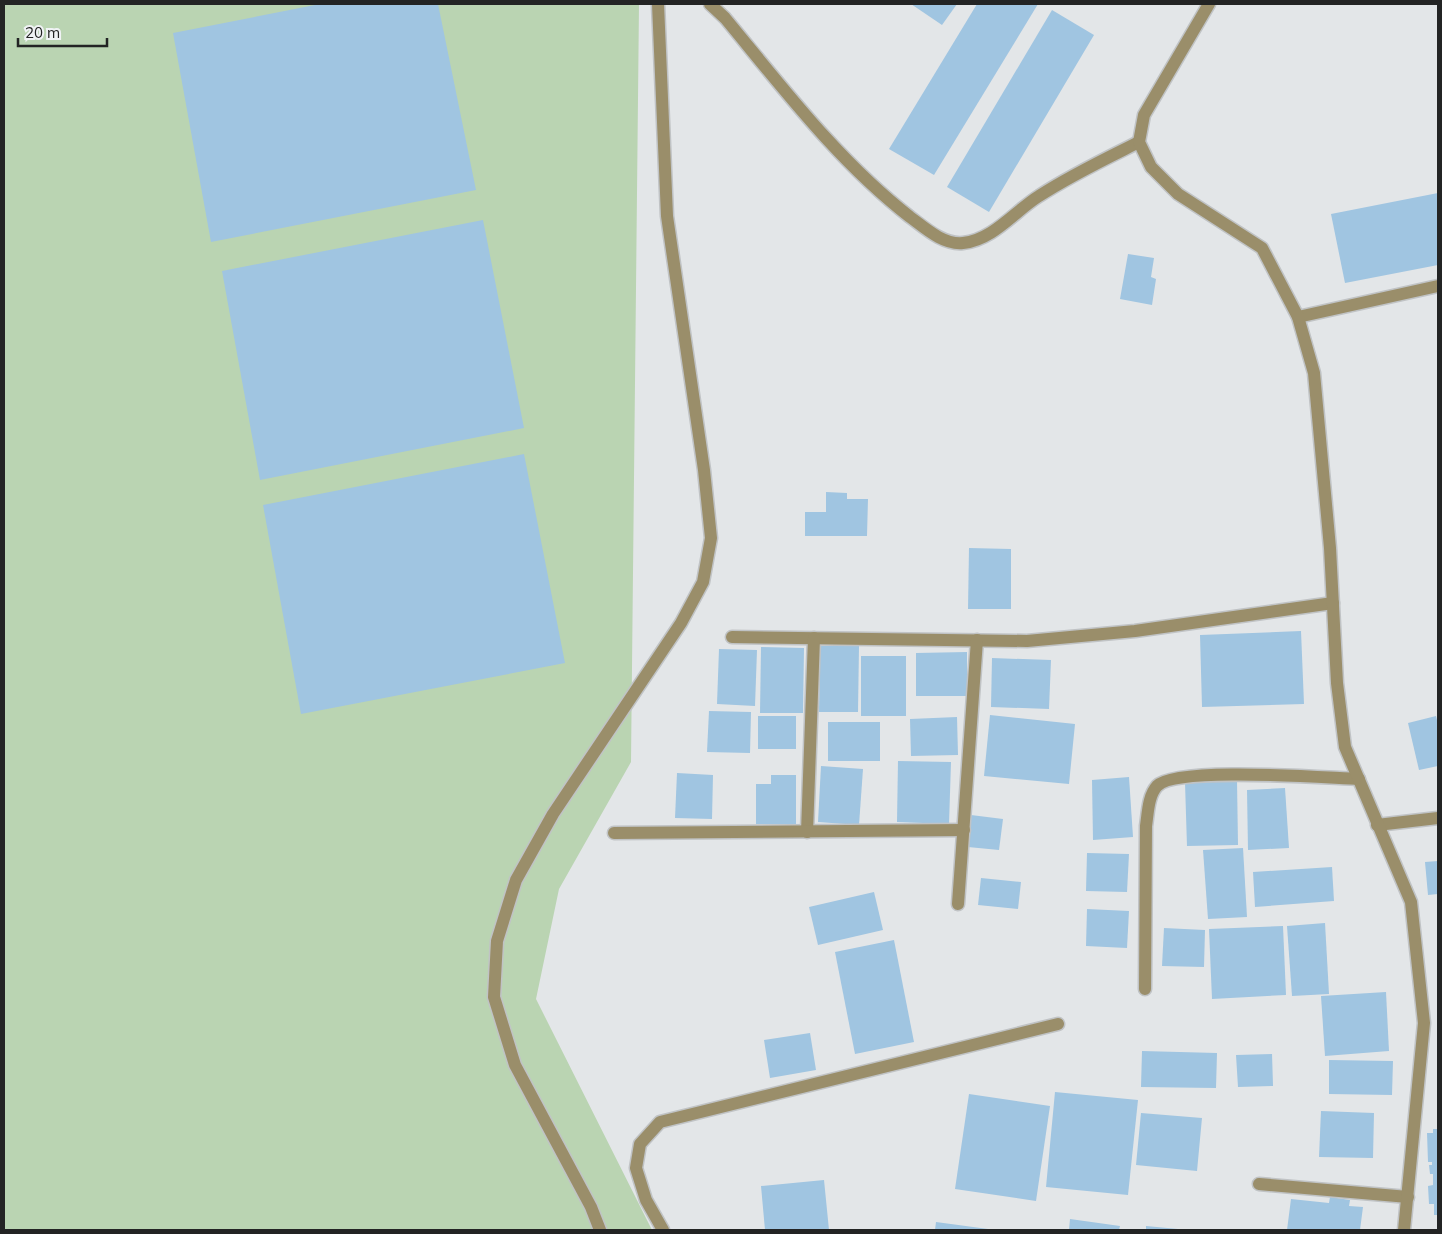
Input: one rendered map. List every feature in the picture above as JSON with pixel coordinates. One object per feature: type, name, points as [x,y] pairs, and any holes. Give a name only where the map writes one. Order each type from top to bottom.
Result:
[{"type":"street","points":[[600,1230],[591,1207],[515,1065],[494,997],[497,941],[516,880],[553,814],[681,623],[703,582],[711,538],[704,470],[667,216],[658,4]]},
{"type":"street","points":[[710,4],[724,18],[827,141],[881,194],[921,225],[946,241],[963,243],[982,237],[996,229],[1038,196],[1074,175],[1139,142]]},
{"type":"street","points":[[1209,4],[1144,115],[1139,142],[1151,167],[1178,194],[1262,248],[1298,317],[1314,373],[1330,548],[1337,683],[1345,747],[1411,902],[1424,1023],[1404,1230]]},
{"type":"street","points":[[1298,317],[1438,286]]},
{"type":"street","points":[[732,637],[1027,641],[1135,631],[1333,603]]},
{"type":"street","points":[[807,832],[814,638]]},
{"type":"street","points":[[958,904],[978,640]]},
{"type":"street","points":[[1145,989],[1146,826],[1149,801],[1157,786],[1170,778],[1214,774],[1359,779]]},
{"type":"street","points":[[1377,825],[1438,818]]},
{"type":"street","points":[[614,833],[964,830]]},
{"type":"street","points":[[663,1230],[646,1200],[636,1168],[640,1144],[660,1122],[1058,1024]]},
{"type":"street","points":[[1258,1184],[1408,1197]]},
{"type":"green space","points":[[4,4],[639,4],[631,762],[559,889],[536,999],[652,1230],[4,1230]]},
{"type":"building","points":[[320,4],[438,4],[476,190],[211,242],[173,33]]},
{"type":"building","points":[[911,4],[957,4],[942,25]]},
{"type":"building","points":[[977,4],[1038,4],[934,175],[889,149]]},
{"type":"building","points":[[1052,10],[1094,35],[989,212],[947,187]]},
{"type":"building","points":[[1438,193],[1438,265],[1345,283],[1331,214]]},
{"type":"building","points":[[483,220],[524,428],[260,480],[222,271]]},
{"type":"building","points":[[1128,254],[1154,258],[1151,277],[1156,279],[1152,305],[1120,299]]},
{"type":"building","points":[[524,454],[565,663],[301,714],[263,505]]},
{"type":"building","points":[[826,492],[847,493],[847,499],[868,499],[867,536],[805,536],[805,512],[826,512]]},
{"type":"building","points":[[969,548],[1011,549],[1011,609],[968,609]]},
{"type":"building","points":[[1301,631],[1304,704],[1202,707],[1200,635]]},
{"type":"building","points":[[820,646],[859,646],[858,712],[819,712]]},
{"type":"building","points":[[761,647],[804,648],[803,713],[760,713]]},
{"type":"building","points":[[719,649],[757,650],[755,706],[717,704]]},
{"type":"building","points":[[967,652],[967,696],[916,696],[916,653]]},
{"type":"building","points":[[861,656],[906,656],[906,716],[861,716]]},
{"type":"building","points":[[992,658],[1051,660],[1049,709],[991,707]]},
{"type":"building","points":[[709,711],[751,712],[750,753],[707,752]]},
{"type":"building","points":[[990,715],[1075,724],[1069,784],[984,776]]},
{"type":"building","points":[[758,716],[796,716],[796,749],[758,749]]},
{"type":"building","points":[[1436,716],[1438,724],[1438,766],[1419,770],[1408,723]]},
{"type":"building","points":[[957,717],[958,755],[911,756],[910,719]]},
{"type":"building","points":[[828,722],[880,722],[880,761],[828,761]]},
{"type":"building","points":[[898,761],[951,762],[949,824],[897,822]]},
{"type":"building","points":[[821,766],[863,769],[859,825],[818,822]]},
{"type":"building","points":[[677,773],[713,775],[712,819],[675,818]]},
{"type":"building","points":[[771,775],[796,775],[796,824],[756,824],[756,784],[771,784]]},
{"type":"building","points":[[1129,777],[1133,837],[1093,840],[1092,780]]},
{"type":"building","points":[[1237,781],[1238,845],[1187,846],[1185,783]]},
{"type":"building","points":[[1285,788],[1289,848],[1248,850],[1247,790]]},
{"type":"building","points":[[971,815],[1003,819],[999,850],[968,847]]},
{"type":"building","points":[[1243,848],[1247,917],[1208,919],[1203,850]]},
{"type":"building","points":[[1087,853],[1129,854],[1127,892],[1086,891]]},
{"type":"building","points":[[1438,861],[1438,894],[1428,895],[1425,862]]},
{"type":"building","points":[[1332,867],[1334,901],[1255,907],[1253,872]]},
{"type":"building","points":[[981,878],[1021,882],[1018,909],[978,905]]},
{"type":"building","points":[[874,892],[883,930],[818,945],[809,907]]},
{"type":"building","points":[[1087,909],[1129,911],[1127,948],[1086,946]]},
{"type":"building","points":[[1325,923],[1329,994],[1292,996],[1287,926]]},
{"type":"building","points":[[1283,926],[1286,995],[1212,999],[1209,929]]},
{"type":"building","points":[[1164,928],[1205,930],[1204,967],[1162,966]]},
{"type":"building","points":[[894,940],[914,1042],[855,1054],[835,952]]},
{"type":"building","points":[[1386,992],[1389,1051],[1325,1056],[1321,996]]},
{"type":"building","points":[[810,1033],[816,1070],[770,1078],[764,1040]]},
{"type":"building","points":[[1142,1051],[1217,1053],[1216,1088],[1141,1087]]},
{"type":"building","points":[[1272,1054],[1273,1086],[1238,1087],[1236,1055]]},
{"type":"building","points":[[1329,1060],[1393,1061],[1392,1095],[1329,1094]]},
{"type":"building","points":[[1055,1092],[1138,1100],[1128,1195],[1046,1187]]},
{"type":"building","points":[[969,1094],[1050,1106],[1036,1201],[955,1189]]},
{"type":"building","points":[[1321,1111],[1374,1113],[1373,1158],[1319,1157]]},
{"type":"building","points":[[1141,1113],[1202,1118],[1197,1171],[1136,1165]]},
{"type":"building","points":[[1433,1129],[1438,1129],[1438,1215],[1434,1215],[1434,1204],[1429,1204],[1428,1186],[1433,1185],[1433,1174],[1430,1174],[1429,1165],[1432,1165],[1432,1162],[1428,1162],[1427,1133],[1433,1133]]},
{"type":"building","points":[[824,1180],[829,1230],[765,1230],[761,1186]]},
{"type":"building","points":[[1330,1197],[1350,1200],[1349,1206],[1363,1207],[1360,1230],[1287,1230],[1291,1199],[1329,1203]]},
{"type":"building","points":[[1070,1219],[1120,1226],[1119,1230],[1069,1230]]},
{"type":"building","points":[[936,1222],[988,1229],[988,1230],[935,1230]]},
{"type":"building","points":[[1146,1226],[1178,1229],[1178,1230],[1146,1230]]}]
